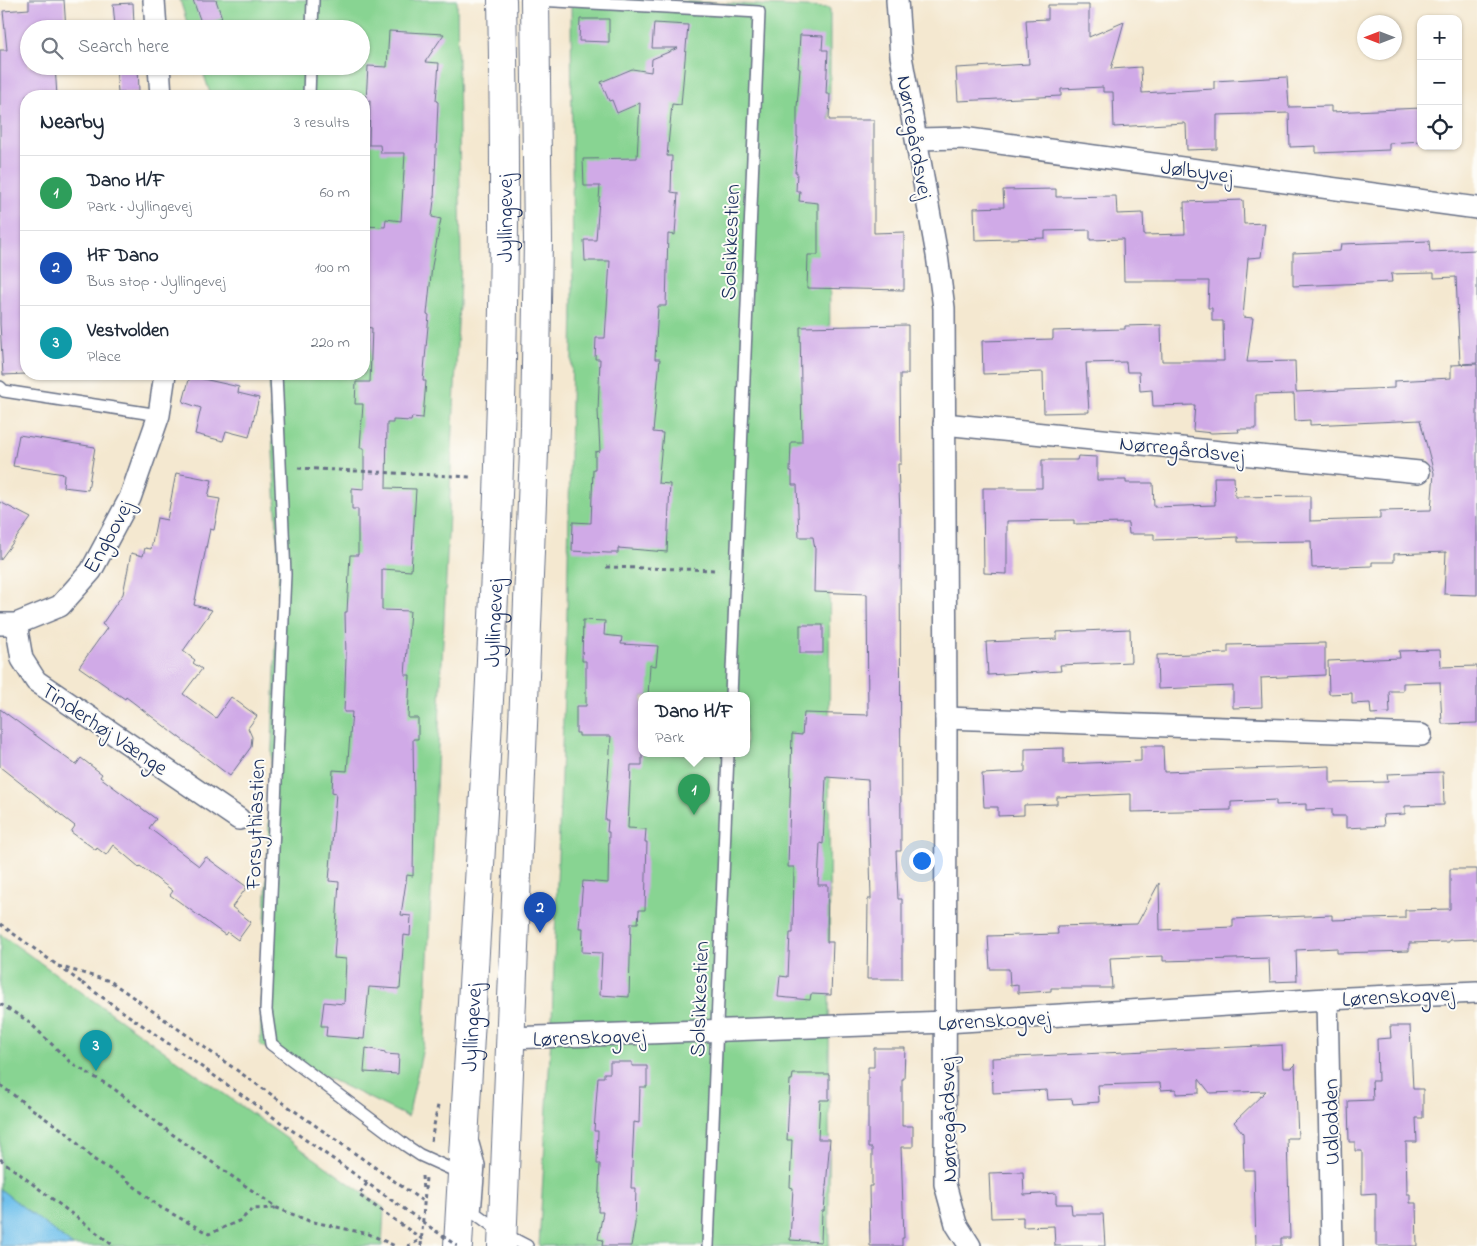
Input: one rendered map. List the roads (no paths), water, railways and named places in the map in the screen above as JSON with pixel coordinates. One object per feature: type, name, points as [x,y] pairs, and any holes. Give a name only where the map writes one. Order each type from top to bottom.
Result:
[{"type":"street","points":[[154,0],[155,20]]},
{"type":"street","name":"Jyllingevej","points":[[458,1246],[489,693],[498,479],[503,306],[502,0]]},
{"type":"street","name":"Jyllingevej","points":[[502,1240],[535,427],[538,240],[536,0]]},
{"type":"street","name":"Nørregårdsvej","points":[[897,0],[901,56],[937,255],[944,308],[946,718],[945,1184],[956,1224],[970,1246]]},
{"type":"street","points":[[160,75],[161,90]]},
{"type":"street","name":"Jølbyvej","points":[[917,139],[962,138],[1477,208]]},
{"type":"street","name":"Engbovej","points":[[8,624],[60,606],[91,571],[130,498],[159,415],[164,380]]},
{"type":"street","name":"Nørregårdsvej","points":[[944,424],[1419,472]]},
{"type":"street","name":"Tinderhøj Vænge","points":[[8,624],[22,659],[36,681],[239,819]]},
{"type":"street","points":[[946,718],[1421,735]]},
{"type":"street","name":"Lørenskogvej","points":[[510,1038],[946,1022],[1327,998],[1477,992]]},
{"type":"street","name":"Udlodden","points":[[1327,998],[1332,1246]]},
{"type":"lane","points":[[312,20],[313,0]]},
{"type":"lane","name":"Solsikkestien","points":[[536,0],[759,12],[730,692]]},
{"type":"lane","points":[[309,90],[310,75]]},
{"type":"lane","name":"Forsythiastien","points":[[276,380],[285,574],[266,1010],[271,1044],[405,1145],[420,1155],[462,1174]]},
{"type":"lane","points":[[0,388],[4,391],[159,415]]},
{"type":"lane","name":"Solsikkestien","points":[[708,1246],[728,757]]},
{"type":"lane","points":[[465,1114],[479,1165],[475,1213],[502,1240],[527,1246]]},
{"type":"water","points":[[0,1189],[73,1246],[0,1246]]},
{"type":"place","name":"Dano H/F","points":[[694,815]]},
{"type":"place","name":"HF Dano","points":[[540,933]]},
{"type":"place","name":"Vestvolden","points":[[96,1071]]}]
